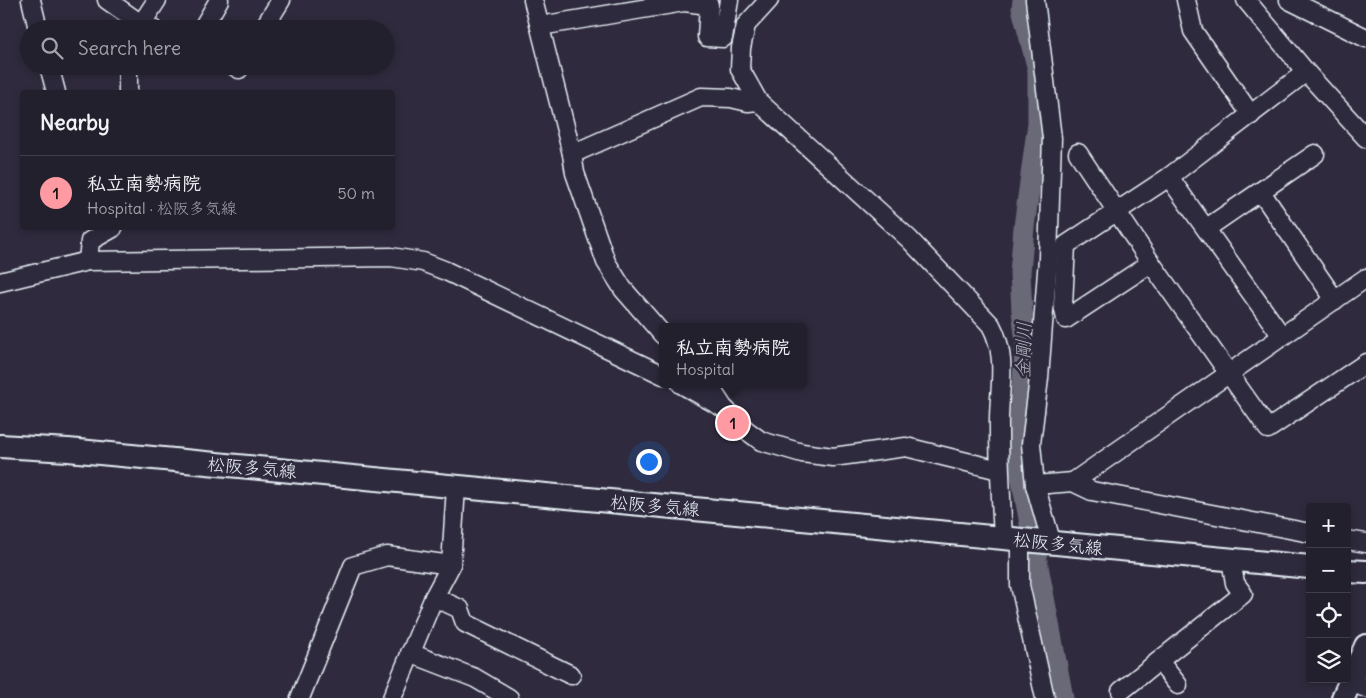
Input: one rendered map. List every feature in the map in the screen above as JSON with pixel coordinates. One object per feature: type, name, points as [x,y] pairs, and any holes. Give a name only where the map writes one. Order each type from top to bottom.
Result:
[{"type":"main road","name":"松阪多気線","points":[[0,446],[68,450],[1306,567]]},
{"type":"main road","points":[[1351,571],[1366,572]]},
{"type":"main road","points":[[1353,690],[1366,646]]},
{"type":"street","points":[[31,0],[36,20]]},
{"type":"street","points":[[107,0],[135,20]]},
{"type":"street","points":[[148,20],[158,0]]},
{"type":"street","points":[[207,20],[219,0]]},
{"type":"street","points":[[269,20],[281,0]]},
{"type":"street","points":[[533,0],[572,154],[574,174],[606,262],[623,289],[659,330]]},
{"type":"street","points":[[540,26],[684,2],[709,6],[707,37],[723,38],[729,0]]},
{"type":"street","points":[[769,0],[746,25],[741,48],[740,69],[758,101],[909,239],[991,325],[999,340],[1002,356],[999,470],[1029,541]]},
{"type":"street","points":[[1034,0],[1052,138],[1046,286],[1039,378],[1031,444],[1035,485],[1029,541],[1020,585],[1045,698]]},
{"type":"street","points":[[1186,0],[1193,31],[1250,115]]},
{"type":"street","points":[[1246,0],[1306,72],[1366,138]]},
{"type":"street","points":[[1288,0],[1366,38]]},
{"type":"street","points":[[1151,263],[1066,319],[1063,305],[1066,246],[1169,177],[1306,72]]},
{"type":"street","points":[[51,75],[55,90]]},
{"type":"street","points":[[128,75],[128,90]]},
{"type":"street","points":[[572,154],[701,98],[731,98],[748,102],[758,101]]},
{"type":"street","points":[[1078,153],[1118,210],[1151,263],[1268,430],[1366,363]]},
{"type":"street","points":[[1207,228],[1315,154]]},
{"type":"street","points":[[1169,177],[1207,228],[1281,335]]},
{"type":"street","points":[[1262,192],[1335,300]]},
{"type":"street","points":[[88,261],[88,234],[105,230]]},
{"type":"street","points":[[0,282],[88,261],[391,257],[423,262],[446,271],[659,374]]},
{"type":"street","points":[[1073,482],[1281,335],[1366,278]]},
{"type":"street","points":[[688,388],[723,408],[746,430],[761,441],[802,453],[833,456],[906,447],[999,470]]},
{"type":"street","points":[[710,388],[723,408]]},
{"type":"street","points":[[1035,485],[1073,482],[1092,491],[1306,532]]},
{"type":"street","points":[[392,698],[434,597],[451,565],[456,488]]},
{"type":"street","points":[[1351,541],[1366,544]]},
{"type":"street","points":[[300,698],[353,566],[386,556],[451,565]]},
{"type":"street","points":[[1121,691],[1243,594],[1235,583],[1231,560]]},
{"type":"street","points":[[434,597],[460,609],[465,623],[571,675]]},
{"type":"street","points":[[410,653],[475,678],[509,698]]},
{"type":"street","points":[[1159,661],[1178,685]]},
{"type":"waterway","name":"金剛川","points":[[1023,0],[1022,8],[1038,70],[1038,123],[1024,227],[1020,273],[1026,342],[1017,455],[1063,698]]},
{"type":"place","name":"私立南勢病院","points":[[733,423]]}]
